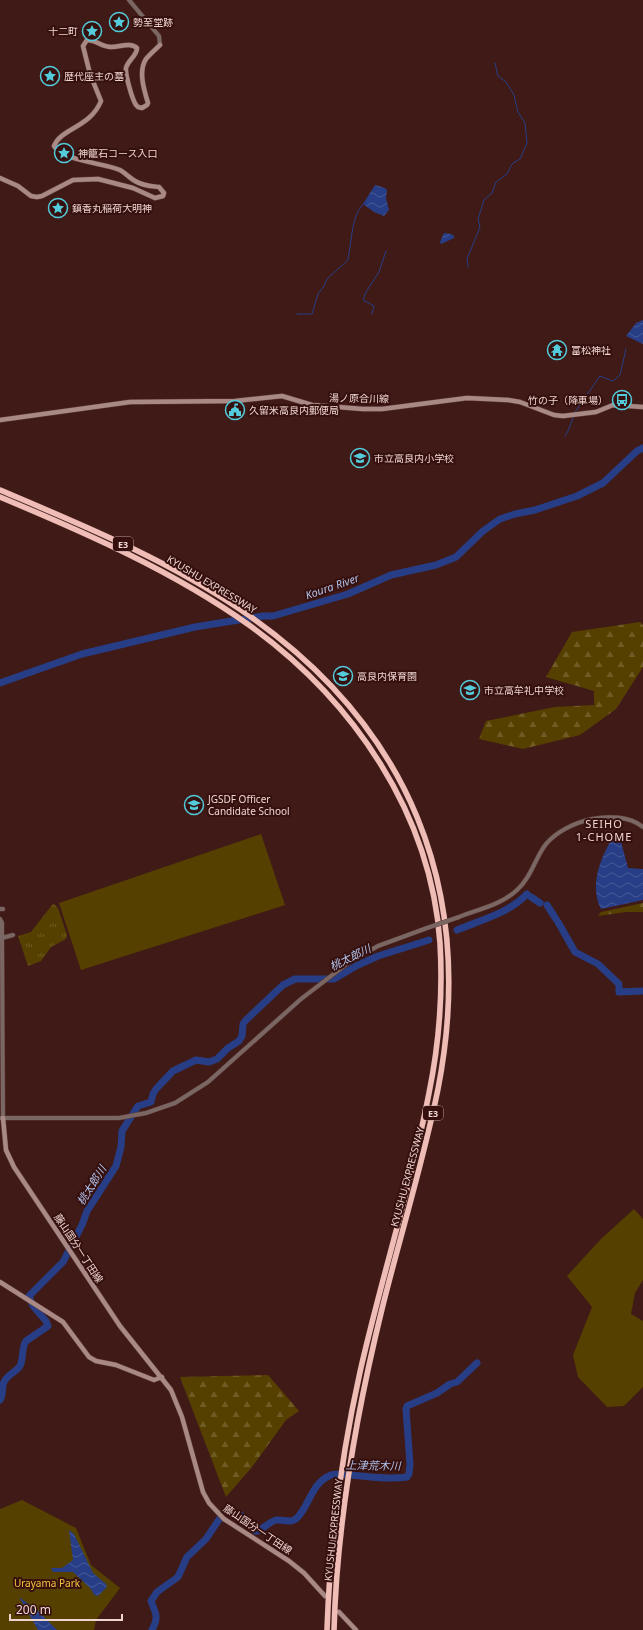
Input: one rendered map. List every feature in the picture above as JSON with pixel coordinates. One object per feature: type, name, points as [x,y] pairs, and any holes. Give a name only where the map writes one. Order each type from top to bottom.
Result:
[{"type":"highway","name":"KYUSHU EXPRESSWAY","points":[[0,490],[131,548],[187,577],[241,610],[281,639],[327,681],[351,708],[381,748],[409,798],[431,853],[439,885],[448,942],[449,988],[447,1025],[442,1068],[423,1156],[382,1306],[356,1427],[348,1472],[340,1539],[334,1630]]},
{"type":"highway","name":"KYUSHU EXPRESSWAY","points":[[0,497],[133,557],[182,583],[234,615],[276,646],[322,688],[360,732],[386,772],[414,831],[423,857],[431,887],[440,943],[441,989],[433,1071],[406,1192],[381,1284],[359,1374],[349,1426],[333,1545],[327,1630]]},
{"type":"main road","points":[[0,178],[18,186],[31,196],[37,197],[42,196],[73,180],[89,179],[98,179],[125,185],[155,198],[163,196],[164,193],[159,187],[145,186],[136,182],[120,170],[95,164],[62,153],[54,146],[56,141],[62,136],[78,127],[93,115],[101,101],[90,74],[83,46],[84,42],[91,40],[103,46],[112,47],[131,45],[137,48],[135,56],[128,64],[126,72],[136,105],[142,108],[146,107],[148,103],[142,74],[143,66],[146,59],[160,45]]},
{"type":"main road","name":"湯ノ原合川線","points":[[0,420],[130,402],[235,400],[282,396],[312,405],[337,408],[369,409],[382,409],[467,398],[502,399],[520,402],[550,414],[563,416],[596,412],[613,405],[643,407]]},
{"type":"main road","name":"藤山国分一丁田線","points":[[1,1118],[4,1143],[9,1158],[120,1326],[162,1377],[176,1400],[200,1482],[209,1503],[224,1519],[277,1552],[298,1568],[325,1596]]},
{"type":"main road","points":[[0,1282],[64,1322],[89,1357],[96,1361],[116,1365],[154,1380],[162,1377]]},
{"type":"main road","points":[[339,1612],[356,1630]]},
{"type":"street","points":[[129,0],[159,36],[160,45]]},
{"type":"street","points":[[0,919],[2,938],[1,1118],[119,1118],[146,1113],[175,1103],[208,1082],[301,999],[348,963],[378,946],[492,906],[509,897],[519,889],[546,845],[562,832],[574,826],[603,817],[614,816],[632,820],[643,827]]},
{"type":"street","points":[[2,938],[13,935]]},
{"type":"green space","points":[[640,622],[643,625],[643,667],[616,709],[580,735],[523,749],[479,739],[486,721],[555,707],[594,705],[594,691],[546,677],[572,632]]},
{"type":"green space","points":[[261,834],[285,905],[81,970],[59,903]]},
{"type":"green space","points":[[643,903],[643,912],[626,912],[598,916],[601,912]]},
{"type":"green space","points":[[54,904],[58,908],[67,935],[66,939],[51,947],[41,961],[28,966],[18,936],[31,932]]},
{"type":"green space","points":[[634,1209],[643,1219],[643,1280],[635,1293],[631,1314],[643,1321],[643,1387],[624,1406],[607,1407],[578,1377],[573,1355],[592,1307],[567,1276],[601,1239]]},
{"type":"green space","points":[[268,1375],[299,1411],[286,1420],[252,1467],[226,1497],[180,1377]]},
{"type":"green space","name":"Urayama Park","points":[[22,1500],[76,1528],[91,1565],[120,1588],[96,1620],[94,1630],[0,1630],[0,1509]]},
{"type":"water","points":[[375,185],[387,190],[386,198],[389,210],[384,216],[374,212],[363,204]]},
{"type":"water","points":[[444,233],[451,234],[454,238],[441,244],[440,242]]},
{"type":"water","points":[[643,320],[643,344],[626,336],[636,323]]},
{"type":"water","points":[[620,838],[628,868],[643,869],[643,900],[601,909],[596,892],[599,866],[610,842]]},
{"type":"water","points":[[69,1530],[74,1534],[93,1573],[106,1584],[107,1587],[98,1596],[94,1595],[91,1589],[73,1572],[53,1572],[51,1568],[62,1568],[73,1560]]},
{"type":"water","points":[[19,1597],[38,1611],[57,1630],[38,1630]]},
{"type":"waterway","points":[[468,267],[467,259],[480,227],[478,219],[484,200],[492,193],[496,182],[507,174],[512,164],[520,159],[527,143],[525,123],[518,112],[514,95],[506,82],[498,76],[495,63]]},
{"type":"waterway","points":[[297,314],[312,314],[318,294],[327,279],[348,260],[353,226],[357,213],[363,204]]},
{"type":"waterway","points":[[372,314],[374,306],[363,300],[366,292],[379,272],[386,251]]},
{"type":"waterway","points":[[575,412],[600,376],[613,381],[620,375],[626,349]]},
{"type":"waterway","points":[[565,436],[573,418]]},
{"type":"waterway","name":"Koura River","points":[[0,683],[82,654],[195,627],[263,616],[273,616],[348,594],[391,575],[436,565],[456,557],[483,531],[500,519],[535,510],[577,496],[603,483],[637,451],[643,448]]},
{"type":"waterway","name":"桃太郎川","points":[[457,930],[503,911],[520,901],[527,894]]},
{"type":"waterway","name":"桃太郎川","points":[[531,897],[540,903]]},
{"type":"waterway","name":"桃太郎川","points":[[547,905],[556,919]]},
{"type":"waterway","name":"桃太郎川","points":[[558,922],[575,952],[598,964],[619,984],[619,992],[643,991]]},
{"type":"waterway","name":"桃太郎川","points":[[0,1400],[5,1380],[20,1366],[24,1344],[48,1326],[46,1321],[33,1306],[29,1296],[63,1262],[82,1225],[87,1211],[116,1166],[121,1147],[122,1131],[138,1106],[151,1102],[156,1089],[173,1071],[196,1060],[209,1062],[217,1059],[228,1048],[239,1041],[242,1036],[243,1024],[246,1020],[283,985],[295,979],[334,979],[356,966],[378,956],[429,940]]},
{"type":"waterway","name":"上津荒木川","points":[[240,1514],[255,1531],[258,1531],[276,1520],[295,1520],[301,1513],[319,1483],[331,1475],[337,1474],[385,1478],[407,1477],[409,1474],[410,1464],[407,1406],[437,1393],[450,1384],[457,1382],[477,1363]]},
{"type":"waterway","name":"上津荒木川","points":[[152,1630],[156,1622],[156,1616],[151,1601],[157,1592],[178,1577],[187,1557],[206,1539],[220,1518]]},
{"type":"place","name":"勢至堂跡","points":[[119,22]]},
{"type":"place","name":"十二町","points":[[92,31]]},
{"type":"place","name":"歴代座主の墓","points":[[50,76]]},
{"type":"place","name":"神籠石コース入口","points":[[64,153]]},
{"type":"place","name":"鎮香丸稲荷大明神","points":[[58,208]]},
{"type":"place","name":"富松神社","points":[[557,350]]},
{"type":"place","name":"竹の子（降車場）","points":[[622,400]]},
{"type":"place","name":"久留米高良内郵便局","points":[[235,410]]},
{"type":"place","name":"市立高良内小学校","points":[[360,458]]},
{"type":"place","name":"高良内保育園","points":[[343,676]]},
{"type":"place","name":"市立高牟礼中学校","points":[[470,690]]},
{"type":"place","name":"JGSDF Officer Candidate School","points":[[194,805]]},
{"type":"district","name":"SEIHO 1-CHOME","points":[[604,829]]}]
